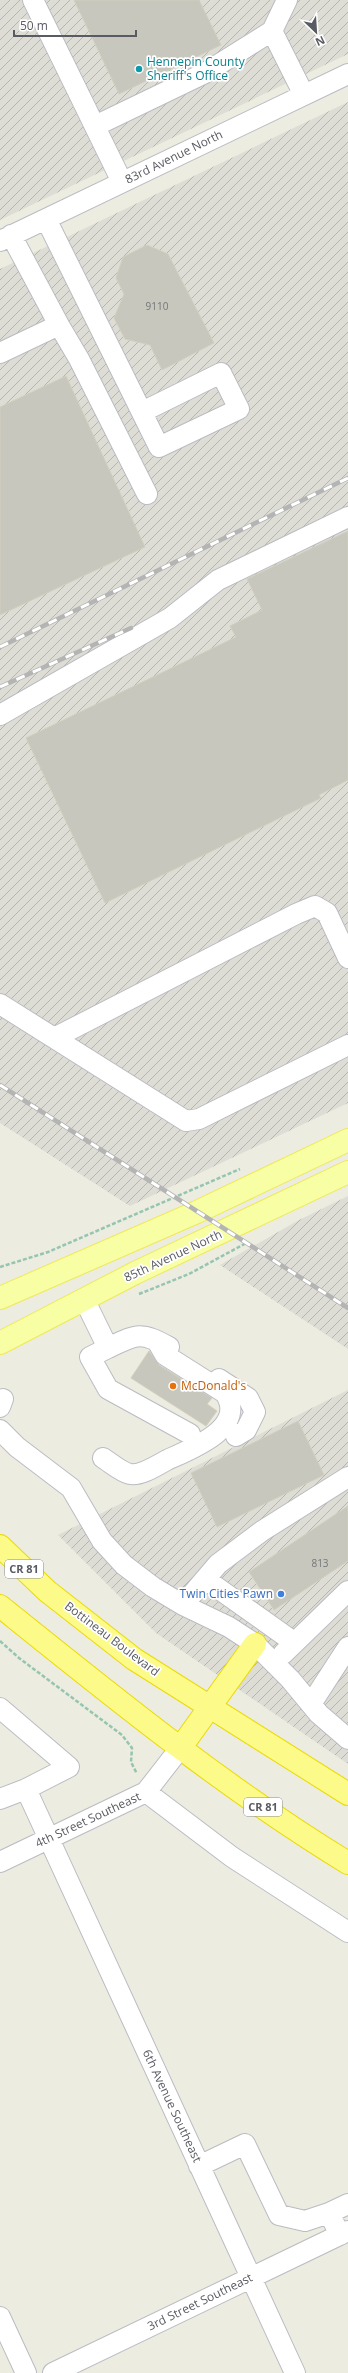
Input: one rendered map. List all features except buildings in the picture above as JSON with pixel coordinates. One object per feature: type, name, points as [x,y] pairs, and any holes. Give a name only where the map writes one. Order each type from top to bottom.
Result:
[{"type":"highway","name":"Bottineau Boulevard","points":[[0,1546],[47,1591],[134,1658],[348,1794]]},
{"type":"highway","name":"CR 81","points":[[0,1606],[104,1689],[181,1747],[316,1844],[348,1863]]},
{"type":"highway","points":[[181,1747],[256,1644]]},
{"type":"main road","points":[[0,1298],[197,1212],[348,1140]]},
{"type":"main road","name":"85th Avenue North","points":[[0,1343],[84,1299],[348,1172]]},
{"type":"street","points":[[33,0],[122,182]]},
{"type":"street","points":[[95,126],[205,73],[272,31],[287,0]]},
{"type":"street","points":[[272,31],[304,95]]},
{"type":"street","name":"83rd Avenue North","points":[[5,238],[304,95],[347,76]]},
{"type":"street","points":[[46,218],[159,448],[239,409],[221,373],[142,412]]},
{"type":"street","points":[[5,238],[79,359],[148,494]]},
{"type":"street","points":[[0,353],[59,326]]},
{"type":"street","points":[[0,716],[170,618],[218,580],[348,517]]},
{"type":"street","points":[[54,1038],[296,914],[315,906],[327,913],[344,936],[348,958]]},
{"type":"street","points":[[0,1004],[186,1121],[199,1119],[348,1045]]},
{"type":"street","points":[[84,1299],[108,1348]]},
{"type":"street","points":[[190,1434],[108,1388],[90,1357],[131,1337],[144,1335],[157,1341],[250,1401],[255,1412],[252,1421],[246,1430],[236,1436],[138,1482],[128,1483],[111,1474],[103,1458],[129,1474],[135,1474],[196,1447],[216,1434],[229,1417],[230,1400],[225,1393]]},
{"type":"street","points":[[157,1341],[165,1355],[232,1399],[241,1414],[243,1422],[241,1431],[236,1436]]},
{"type":"street","points":[[0,1430],[17,1447],[72,1488],[102,1541],[124,1565],[153,1587],[183,1605],[229,1627],[256,1644],[311,1704],[348,1739]]},
{"type":"street","points":[[183,1605],[218,1564],[262,1531],[348,1477]]},
{"type":"street","points":[[205,1579],[288,1638],[292,1646]]},
{"type":"street","points":[[274,1662],[348,1591]]},
{"type":"street","points":[[311,1704],[348,1646]]},
{"type":"street","points":[[0,1708],[69,1767],[26,1789],[0,1799]]},
{"type":"street","name":"4th Street Southeast","points":[[0,1862],[146,1792],[181,1747]]},
{"type":"street","name":"6th Avenue Southeast","points":[[26,1789],[50,1838],[295,2373]]},
{"type":"street","points":[[146,1792],[232,1857],[348,1932]]},
{"type":"street","points":[[199,2166],[245,2144],[279,2215],[304,2221],[329,2213],[348,2204]]},
{"type":"street","points":[[329,2213],[344,2233]]},
{"type":"street","name":"3rd Street Southeast","points":[[53,2373],[344,2233]]},
{"type":"street","points":[[0,2317],[26,2373]]},
{"type":"path","points":[[0,1267],[48,1252],[244,1167]]},
{"type":"path","points":[[133,1297],[189,1274],[252,1240]]},
{"type":"path","points":[[0,1641],[19,1658],[122,1735],[132,1748],[131,1762],[146,1792]]},
{"type":"shaded area","points":[[0,0],[348,0],[348,54],[0,220]]},
{"type":"shaded area","points":[[348,102],[348,1103],[130,1206],[0,1123],[0,269]]},
{"type":"shaded area","points":[[348,1196],[348,1349],[220,1265],[299,1220]]},
{"type":"shaded area","points":[[348,1390],[348,1764],[156,1633],[58,1535]]},
{"type":"railway","points":[[0,647],[348,478]]},
{"type":"railway","points":[[0,687],[131,628]]},
{"type":"railway","points":[[0,1085],[348,1308]]},
{"type":"place","name":"Hennepin County Sheriff's Office","points":[[139,69]]},
{"type":"place","name":"McDonald's","points":[[173,1386]]},
{"type":"place","name":"Twin Cities Pawn","points":[[281,1594]]}]
